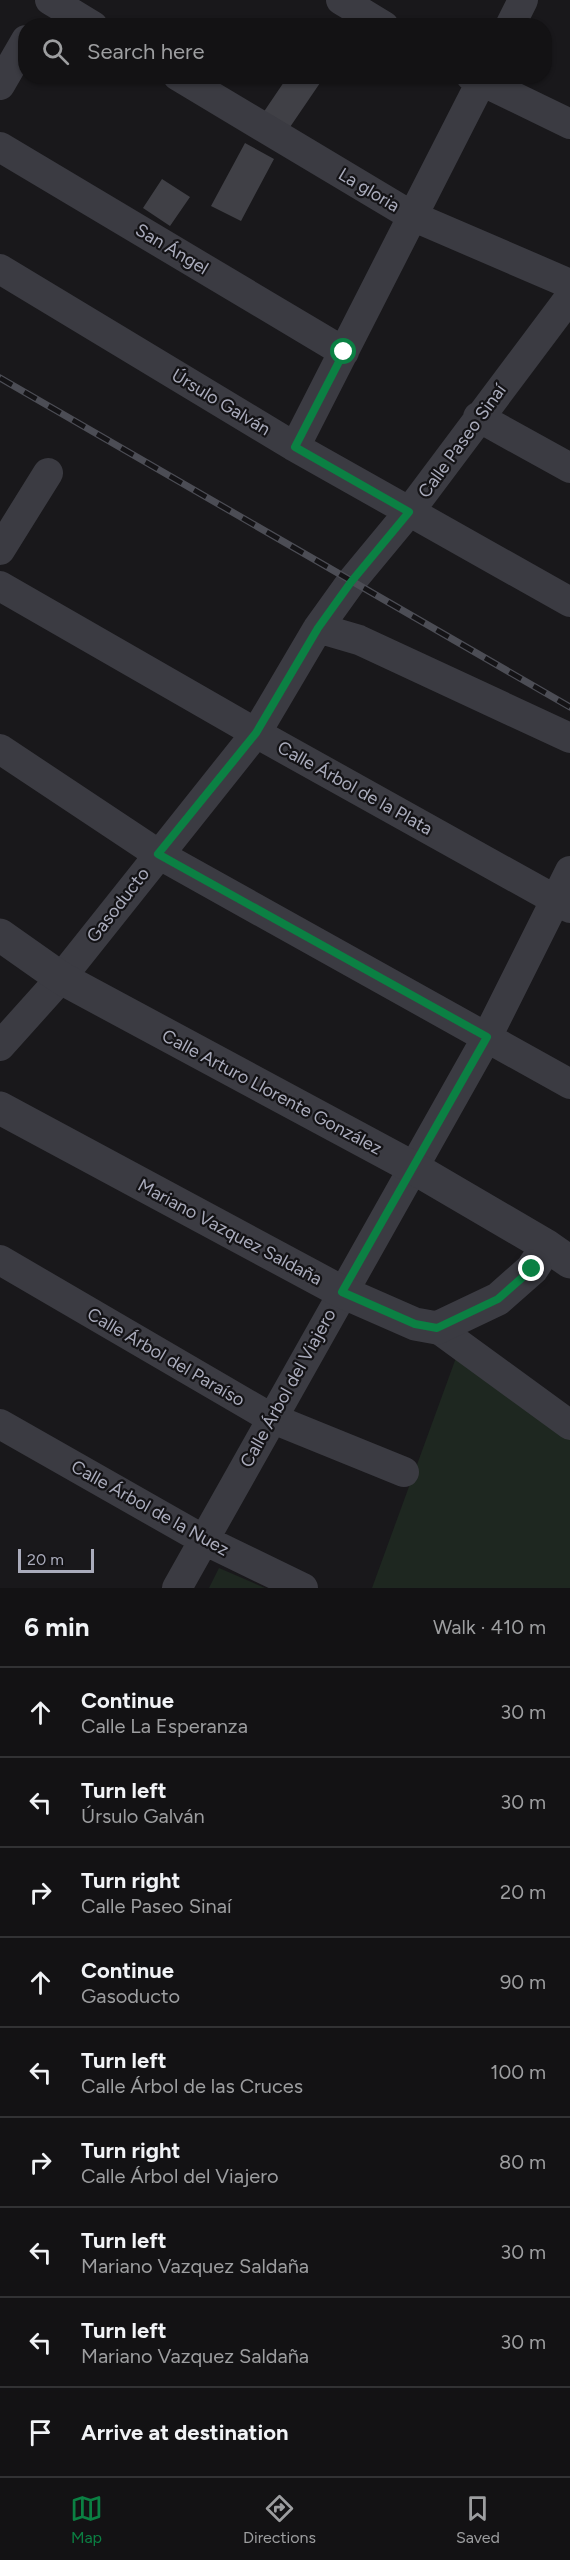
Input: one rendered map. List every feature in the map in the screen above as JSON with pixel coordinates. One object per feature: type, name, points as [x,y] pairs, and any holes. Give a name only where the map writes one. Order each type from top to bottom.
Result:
[{"type":"street","points":[[39,18],[49,0],[79,18]]},
{"type":"street","points":[[341,0],[371,18]]},
{"type":"street","points":[[514,18],[523,0]]},
{"type":"street","points":[[0,85],[18,54]]},
{"type":"street","name":"La gloria","points":[[191,84],[412,216],[570,284]]},
{"type":"street","points":[[295,447],[476,84]]},
{"type":"street","points":[[491,84],[570,124]]},
{"type":"street","name":"San Ángel","points":[[0,147],[344,352]]},
{"type":"street","name":"Úrsulo Galván","points":[[0,269],[295,447],[570,602]]},
{"type":"street","name":"Calle Paseo Sinaí","points":[[351,582],[409,512],[570,297]]},
{"type":"street","points":[[478,417],[570,468]]},
{"type":"street","points":[[0,550],[48,473]]},
{"type":"street","name":"Gasoducto","points":[[0,1046],[61,978],[256,733],[318,628],[351,582]]},
{"type":"street","name":"Calle Árbol de la Plata","points":[[0,586],[256,733],[562,904]]},
{"type":"street","points":[[318,628],[359,640],[570,738]]},
{"type":"street","points":[[0,749],[158,854],[570,1084]]},
{"type":"street","name":"Calle Árbol del Viajero","points":[[177,1588],[562,904],[570,871]]},
{"type":"street","name":"Calle Arturo Llorente González","points":[[0,935],[61,978],[412,1167],[558,1254]]},
{"type":"street","name":"Mariano Vazquez Saldaña","points":[[0,1108],[342,1292],[415,1324],[437,1328]]},
{"type":"street","points":[[558,1254],[532,1269],[498,1299],[437,1328],[570,1425]]},
{"type":"street","name":"Calle Árbol del Paraíso","points":[[0,1260],[271,1418],[404,1472]]},
{"type":"street","name":"Calle Árbol de la Nuez","points":[[0,1424],[204,1540],[303,1588]]},
{"type":"shaded area","points":[[457,1355],[570,1438],[570,1588],[372,1588]]},
{"type":"shaded area","points":[[219,1568],[265,1588],[209,1588]]},
{"type":"building","points":[[283,84],[319,84],[288,130],[263,113]]},
{"type":"building","points":[[245,143],[274,159],[241,221],[211,206]]},
{"type":"building","points":[[162,179],[190,197],[170,226],[143,208]]},
{"type":"railway","points":[[0,378],[570,707]]},
{"type":"route","points":[[344,352],[295,447],[409,512],[351,582],[318,628],[256,733],[158,854],[487,1037],[342,1292],[415,1324],[437,1328],[498,1299],[532,1269]]}]
